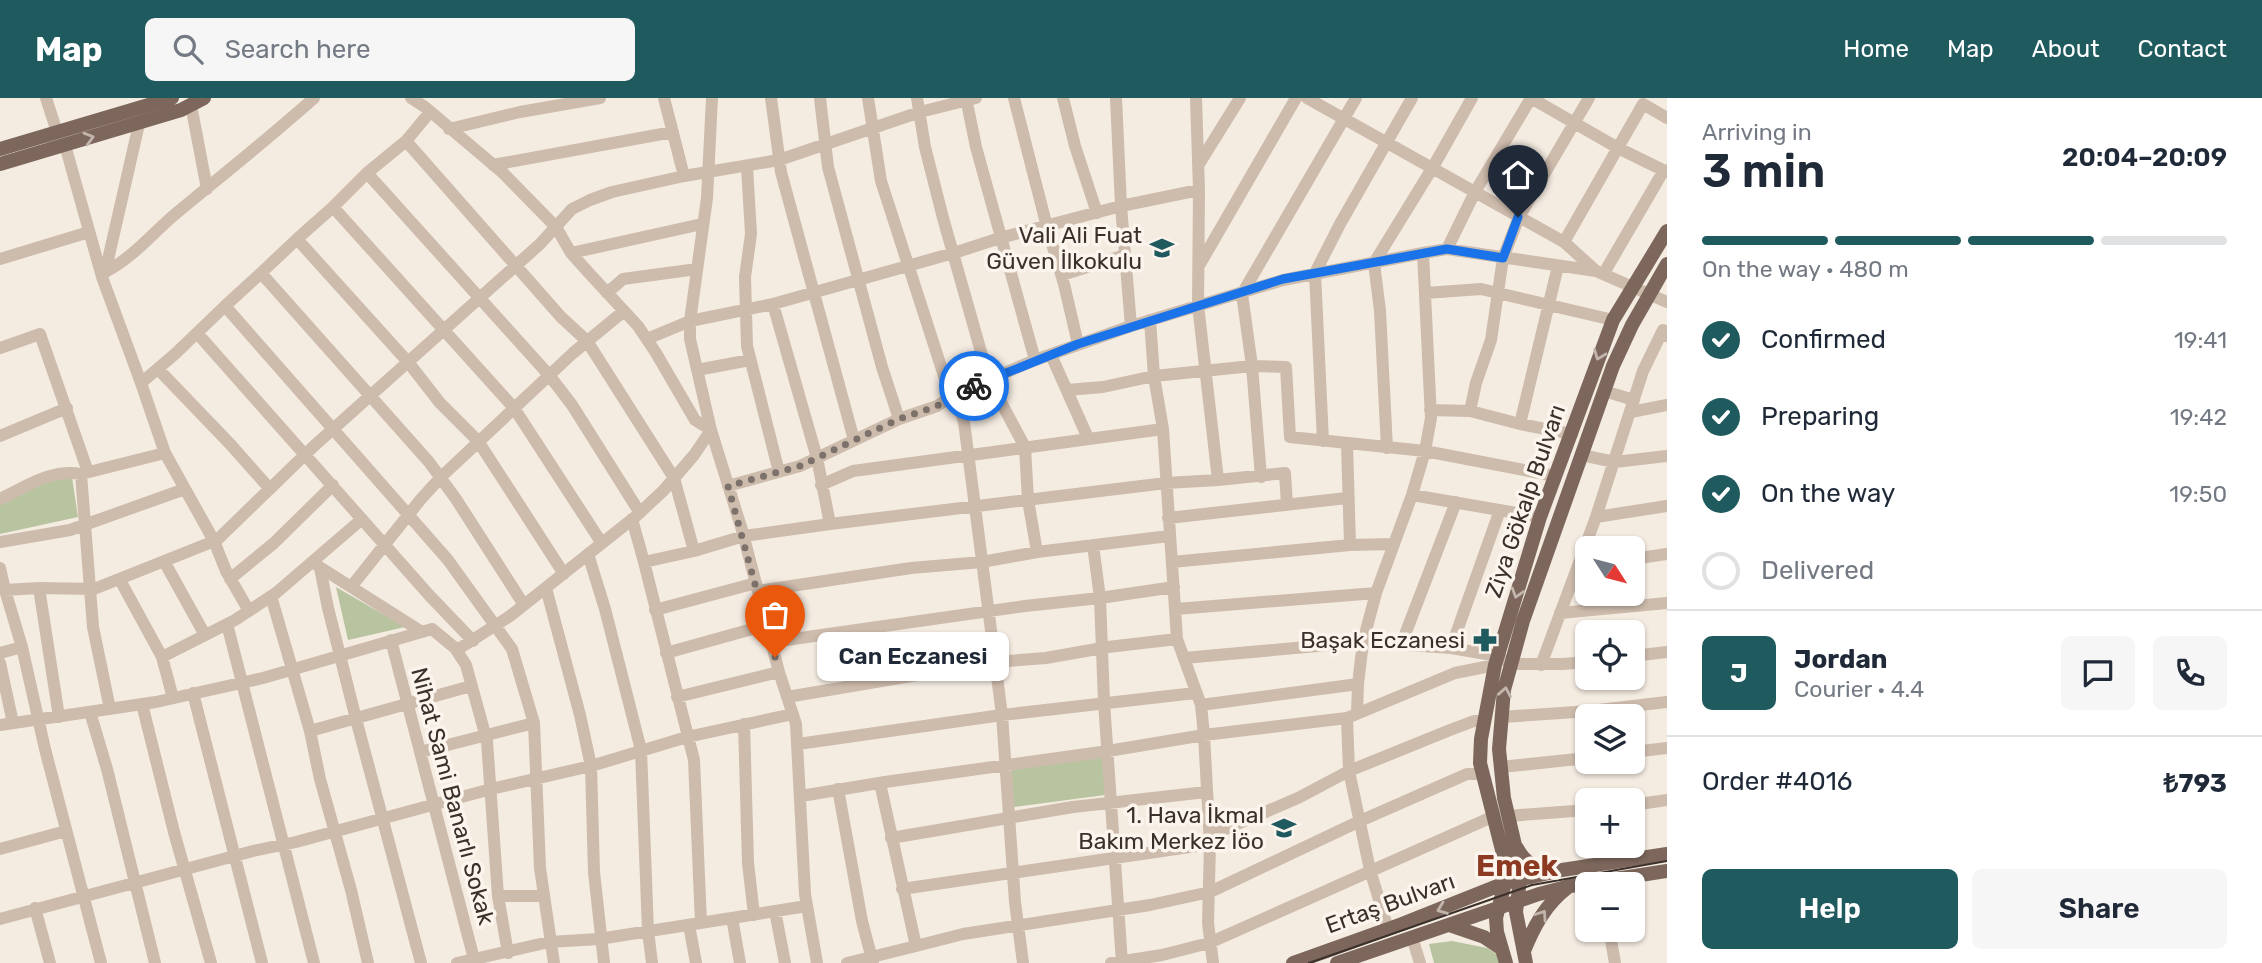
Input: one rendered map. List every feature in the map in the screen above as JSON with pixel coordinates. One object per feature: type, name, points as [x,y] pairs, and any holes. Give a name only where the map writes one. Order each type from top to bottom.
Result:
[{"type":"main road","points":[[0,149],[172,98]]},
{"type":"main road","points":[[0,164],[139,124],[198,102]]},
{"type":"main road","name":"Ziya Gökalp Bulvarı","points":[[1525,958],[1516,912],[1520,880],[1509,848],[1492,817],[1481,774],[1481,739],[1496,661],[1540,517],[1613,320],[1667,231]]},
{"type":"main road","name":"Ziya Gökalp Bulvarı","points":[[1505,883],[1509,848],[1508,816],[1499,749],[1504,690],[1523,621],[1604,391],[1632,325],[1667,264]]},
{"type":"main road","points":[[1482,893],[1495,878],[1509,848],[1537,867],[1555,873]]},
{"type":"main road","name":"Ertaş Bulvarı","points":[[1293,963],[1505,883],[1667,854]]},
{"type":"main road","name":"Ertaş Bulvarı","points":[[1645,877],[1667,874]]},
{"type":"main road","points":[[1504,956],[1497,932],[1498,907],[1505,883]]},
{"type":"main road","name":"Ertaş Bulvarı","points":[[1345,962],[1498,907],[1575,885]]},
{"type":"main road","points":[[1525,958],[1534,928],[1546,909],[1570,886]]},
{"type":"main road","points":[[1449,925],[1484,937],[1504,956]]},
{"type":"street","points":[[46,98],[57,132]]},
{"type":"street","points":[[105,274],[124,262],[314,98]]},
{"type":"street","points":[[411,98],[493,165],[556,227],[571,253],[647,340],[695,420],[711,430]]},
{"type":"street","points":[[141,383],[405,141],[436,98]]},
{"type":"street","points":[[449,129],[520,112],[600,98]]},
{"type":"street","points":[[664,98],[684,176]]},
{"type":"street","points":[[712,98],[708,171],[690,339],[711,430],[793,714],[807,906],[817,963]]},
{"type":"street","points":[[771,98],[779,160],[854,440]]},
{"type":"street","points":[[820,98],[828,167],[882,367],[899,419]]},
{"type":"street","points":[[868,98],[881,181],[946,382],[954,394],[964,422],[1002,715],[1013,872],[1023,963]]},
{"type":"street","points":[[917,98],[925,147],[952,254],[989,380],[1025,447],[1028,500],[1037,552]]},
{"type":"street","points":[[1014,98],[1078,344]]},
{"type":"street","points":[[1063,98],[1075,146],[1097,213]]},
{"type":"street","points":[[1116,98],[1121,206],[1131,326]]},
{"type":"street","points":[[1196,98],[1200,265],[1198,305],[1218,480]]},
{"type":"street","points":[[1199,164],[1241,98]]},
{"type":"street","points":[[1200,265],[1296,98]]},
{"type":"street","points":[[1307,98],[1564,242],[1600,272],[1667,302]]},
{"type":"street","points":[[1261,477],[1252,366],[1242,294],[1356,98]]},
{"type":"street","points":[[1323,441],[1315,273],[1412,98]]},
{"type":"street","points":[[1387,448],[1380,311],[1374,263],[1472,98]]},
{"type":"street","points":[[1447,249],[1475,192],[1531,98],[1618,148],[1666,171],[1600,272]]},
{"type":"street","points":[[1470,411],[1476,383],[1491,340],[1503,258],[1518,217],[1589,98]]},
{"type":"street","points":[[3,590],[88,590],[165,563],[214,541],[305,454],[517,264],[572,209],[612,192],[708,171],[779,160],[920,112],[969,99],[1000,238],[1035,360]]},
{"type":"street","points":[[1564,242],[1645,101],[1667,118]]},
{"type":"street","points":[[198,102],[207,188]]},
{"type":"street","points":[[105,274],[128,163],[139,124]]},
{"type":"street","points":[[493,165],[673,132]]},
{"type":"street","points":[[405,141],[517,264],[561,317],[587,341],[674,478],[694,551]]},
{"type":"street","points":[[65,145],[89,232],[164,453],[214,541],[230,579],[249,611]]},
{"type":"street","points":[[747,167],[751,234],[745,277],[745,309],[750,360],[779,472]]},
{"type":"street","points":[[368,173],[549,375],[572,405],[636,516],[655,610],[694,760],[696,963]]},
{"type":"street","points":[[647,340],[690,321],[774,304],[1000,238],[1121,206],[1199,190]]},
{"type":"street","points":[[332,207],[513,408],[601,542]]},
{"type":"street","points":[[571,253],[702,224]]},
{"type":"street","points":[[0,259],[89,232]]},
{"type":"street","points":[[297,239],[408,362],[440,402],[478,441],[564,574]]},
{"type":"street","points":[[728,486],[800,466],[899,419],[937,406],[954,394],[1035,360],[1131,326],[1242,294],[1283,279],[1447,249],[1600,272]]},
{"type":"street","points":[[1388,929],[1370,870],[1349,771],[1352,716],[1363,642],[1376,593],[1425,451],[1430,410],[1423,253]]},
{"type":"street","points":[[1062,275],[1125,255]]},
{"type":"street","points":[[1520,424],[1558,266]]},
{"type":"street","points":[[607,293],[623,279],[697,269]]},
{"type":"street","points":[[261,273],[441,477],[524,605]]},
{"type":"street","points":[[1426,293],[1481,289],[1613,320]]},
{"type":"street","points":[[774,304],[817,458],[830,524]]},
{"type":"street","points":[[225,306],[448,559],[512,649],[534,723],[543,895],[554,963]]},
{"type":"street","points":[[351,587],[441,477],[549,375],[624,311]]},
{"type":"street","points":[[1150,320],[1154,376],[1163,429],[1177,639],[1198,699],[1205,735],[1209,943],[1213,963]]},
{"type":"street","points":[[1591,536],[1643,372],[1666,330]]},
{"type":"street","points":[[197,333],[473,641]]},
{"type":"street","points":[[0,348],[40,334],[67,408],[84,473],[88,590],[110,709]]},
{"type":"street","points":[[1051,355],[1088,439]]},
{"type":"street","points":[[697,370],[750,360]]},
{"type":"street","points":[[1067,390],[1103,387],[1154,376],[1252,366],[1286,367],[1290,437],[1425,451],[1555,476]]},
{"type":"street","points":[[158,369],[270,489]]},
{"type":"street","points":[[1604,391],[1632,406],[1667,405]]},
{"type":"street","points":[[0,436],[67,408]]},
{"type":"street","points":[[1430,410],[1470,411],[1572,434]]},
{"type":"street","points":[[821,485],[853,471],[1163,429]]},
{"type":"street","points":[[455,648],[473,641],[497,625],[636,516],[674,478],[711,430]]},
{"type":"street","points":[[1347,444],[1350,545]]},
{"type":"street","points":[[0,499],[67,471],[84,473],[164,453]]},
{"type":"street","points":[[1581,455],[1615,462],[1667,456]]},
{"type":"street","points":[[644,562],[744,537],[1166,483],[1285,473],[1287,505]]},
{"type":"street","points":[[230,579],[274,543],[333,485]]},
{"type":"street","points":[[0,542],[70,530],[185,489]]},
{"type":"street","points":[[1412,495],[1540,517]]},
{"type":"street","points":[[1168,518],[1348,498]]},
{"type":"street","points":[[1401,645],[1456,502]]},
{"type":"street","points":[[1596,517],[1667,506]]},
{"type":"street","points":[[1451,648],[1500,510]]},
{"type":"street","points":[[162,657],[249,611],[316,565],[362,519]]},
{"type":"street","points":[[655,610],[757,587],[982,562],[1037,552],[1169,536]]},
{"type":"street","points":[[1172,562],[1350,545],[1394,544]]},
{"type":"street","points":[[1093,545],[1100,598],[1118,908],[1118,962],[1162,955],[1209,943],[1492,817]]},
{"type":"street","points":[[588,554],[605,608],[641,750],[648,931],[652,963]]},
{"type":"street","points":[[1645,557],[1667,554]]},
{"type":"street","points":[[165,563],[205,635]]},
{"type":"street","points":[[316,565],[422,632]]},
{"type":"street","points":[[316,565],[421,963]]},
{"type":"street","points":[[0,568],[3,590],[22,647],[101,963]]},
{"type":"street","points":[[120,580],[162,657],[173,698]]},
{"type":"street","points":[[1541,665],[1560,613],[1575,582]]},
{"type":"street","points":[[772,642],[1174,587]]},
{"type":"street","points":[[39,588],[59,716]]},
{"type":"street","points":[[546,588],[591,766],[591,824],[599,939],[604,963]]},
{"type":"street","points":[[1177,609],[1376,593]]},
{"type":"street","points":[[271,596],[310,731],[368,963]]},
{"type":"street","points":[[1560,613],[1667,603]]},
{"type":"street","points":[[227,624],[314,963]]},
{"type":"street","points":[[666,653],[767,625]]},
{"type":"street","points":[[0,663],[6,724],[173,698],[293,669],[432,629],[455,648],[466,665],[485,736],[498,896],[508,953]]},
{"type":"street","points":[[787,697],[995,662],[1046,658],[1177,639]]},
{"type":"street","name":"Nihat Sami Banarlı Sokak","points":[[391,640],[475,961]]},
{"type":"street","points":[[1184,658],[1363,642],[1451,648],[1511,664],[1575,663]]},
{"type":"street","points":[[0,653],[22,647]]},
{"type":"street","points":[[1645,655],[1667,652]]},
{"type":"street","points":[[801,796],[1205,735],[1352,716],[1455,673],[1496,661]]},
{"type":"street","points":[[677,696],[779,672]]},
{"type":"street","points":[[797,744],[1104,702],[1198,699],[1357,684]]},
{"type":"street","points":[[310,731],[471,686]]},
{"type":"street","points":[[193,693],[262,963]]},
{"type":"street","points":[[1502,717],[1667,702]]},
{"type":"street","points":[[142,704],[211,963]]},
{"type":"street","points":[[90,712],[155,963]]},
{"type":"street","points":[[0,919],[491,789],[591,766],[687,737],[793,714]]},
{"type":"street","points":[[902,889],[1209,840],[1298,799],[1349,771],[1474,721],[1485,722]]},
{"type":"street","points":[[420,752],[534,723]]},
{"type":"street","points":[[744,724],[748,863],[754,915]]},
{"type":"street","points":[[1645,751],[1667,748]]},
{"type":"street","points":[[1501,767],[1575,759]]},
{"type":"street","points":[[847,963],[872,960],[963,934],[1150,905],[1210,892],[1467,774],[1481,774]]},
{"type":"street","points":[[880,783],[916,946]]},
{"type":"street","points":[[838,789],[857,897],[872,960]]},
{"type":"street","points":[[891,838],[929,830],[1010,820],[1073,807],[1206,792]]},
{"type":"street","points":[[1645,803],[1667,800]]},
{"type":"street","points":[[1508,816],[1575,811]]},
{"type":"street","points":[[0,849],[66,831]]},
{"type":"street","points":[[498,896],[543,895]]},
{"type":"street","points":[[457,963],[550,943],[599,939],[807,906]]},
{"type":"street","points":[[35,908],[50,963]]},
{"type":"street","points":[[775,911],[785,963]]},
{"type":"street","points":[[732,918],[740,963]]},
{"type":"street","points":[[1412,937],[1420,963]]},
{"type":"street","points":[[1611,942],[1615,963]]},
{"type":"green space","points":[[72,477],[78,517],[0,534],[0,503],[48,481]]},
{"type":"green space","points":[[336,587],[405,627],[348,640]]},
{"type":"green space","points":[[1103,754],[1105,795],[1014,807],[1011,766]]},
{"type":"green space","points":[[1452,941],[1487,948],[1498,955],[1500,963],[1434,963],[1429,944]]},
{"type":"tram line","points":[[1309,963],[1532,885],[1667,861]]},
{"type":"way so far","points":[[775,657],[728,486],[800,466],[899,419],[937,406],[954,394],[974,386]]},
{"type":"place","name":"Vali Ali Fuat Güven İlkokulu","points":[[1162,248]]},
{"type":"place","name":"Başak Eczanesi","points":[[1485,640]]},
{"type":"place","name":"Can Eczanesi","points":[[775,657]]},
{"type":"place","name":"1. Hava İkmal Bakım Merkez İöo","points":[[1284,828]]},
{"type":"district","name":"Emek","points":[[1517,866]]},
{"type":"route","points":[[974,386],[1078,344],[1283,279],[1447,249],[1503,258],[1518,217]]}]
